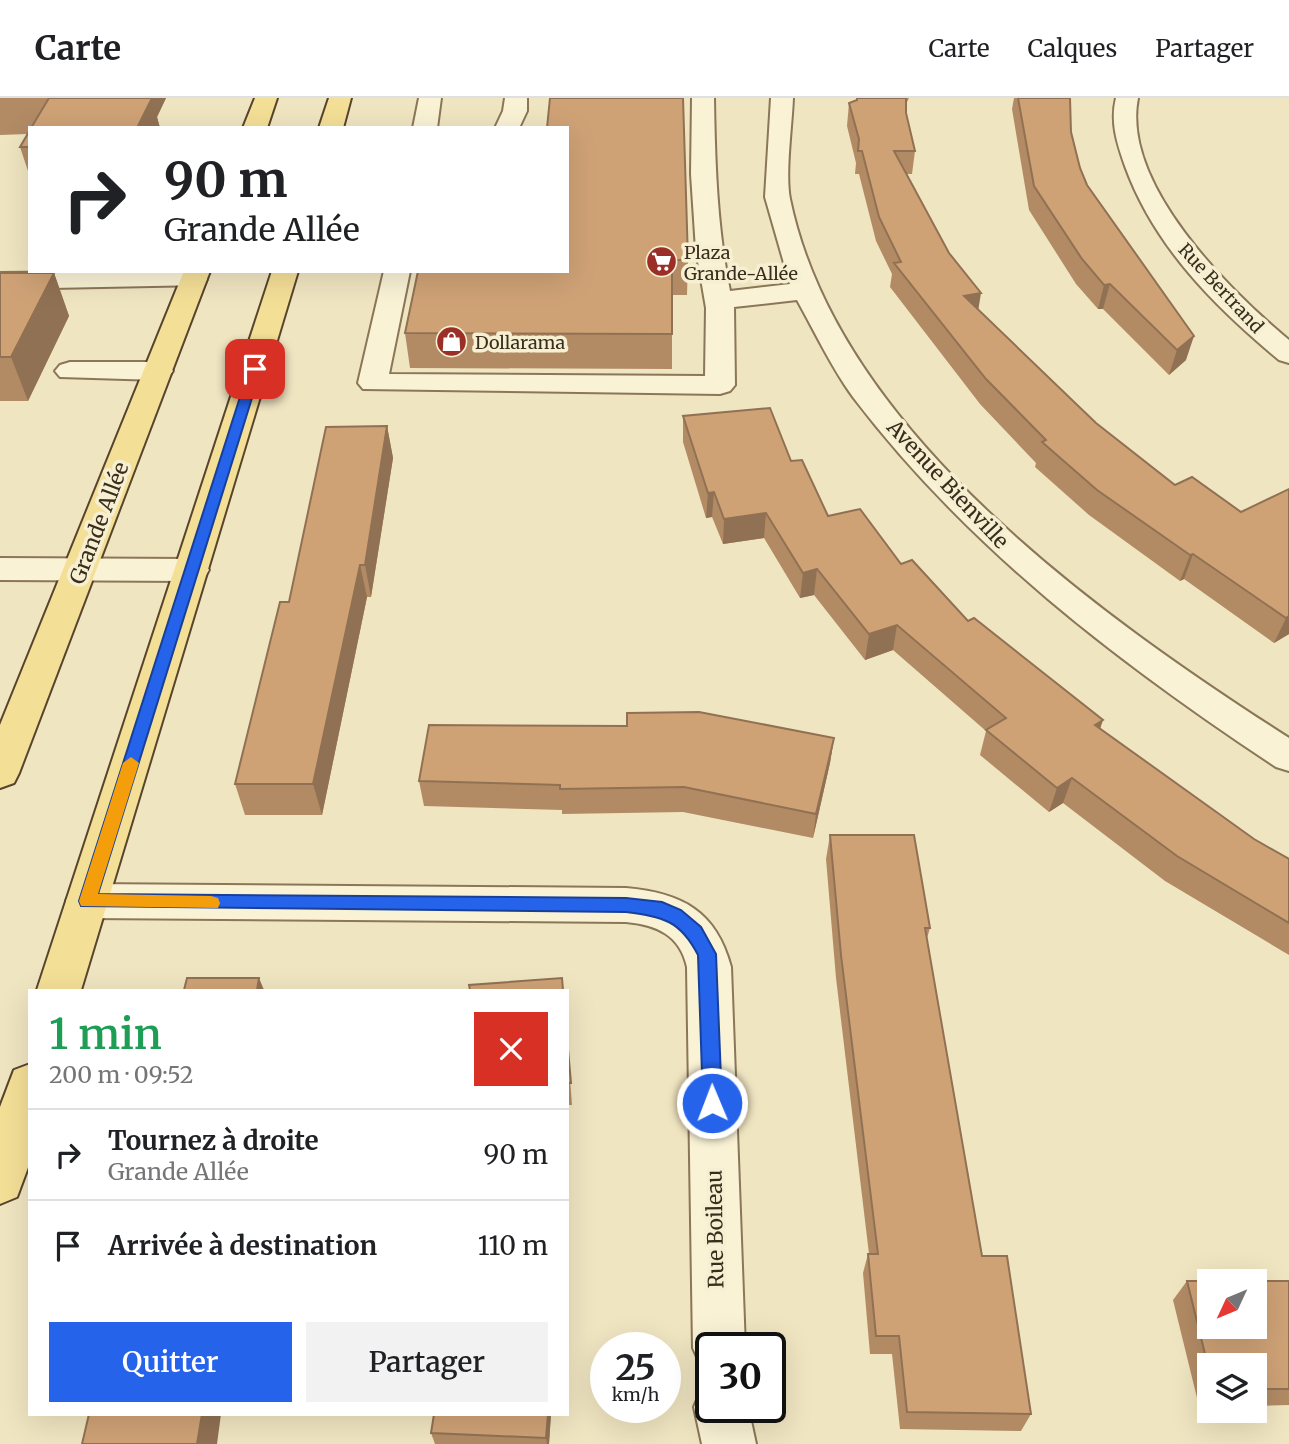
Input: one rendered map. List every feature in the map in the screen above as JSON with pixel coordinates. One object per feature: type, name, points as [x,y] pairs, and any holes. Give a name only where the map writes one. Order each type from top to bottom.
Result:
[{"type":"main road","points":[[256,126],[266,98]]},
{"type":"main road","points":[[332,126],[340,98]]},
{"type":"main road","points":[[59,989],[284,273]]},
{"type":"main road","name":"Grande Allée","points":[[0,774],[195,275]]},
{"type":"main road","points":[[0,1181],[28,1092]]},
{"type":"street","points":[[425,126],[430,98]]},
{"type":"street","points":[[508,126],[515,111],[516,98]]},
{"type":"street","points":[[397,273],[373,383],[720,384],[719,300],[709,250],[703,174],[703,98]]},
{"type":"street","name":"Avenue Bienville","points":[[782,98],[775,145],[776,181],[786,235],[806,291],[841,355],[876,405],[938,479],[1048,584],[1114,636],[1289,757]]},
{"type":"street","name":"Rue Bertrand","points":[[1127,98],[1122,119],[1142,184],[1181,250],[1244,319],[1289,354]]},
{"type":"street","points":[[0,281],[195,275]]},
{"type":"street","points":[[719,300],[806,291]]},
{"type":"street","points":[[70,371],[158,371]]},
{"type":"street","points":[[0,569],[192,570]]},
{"type":"street","name":"Rue Boileau","points":[[87,901],[626,905],[648,906],[674,915],[702,942],[709,967],[719,1332]]},
{"type":"street","points":[[724,1423],[729,1444]]},
{"type":"building","points":[[49,98],[152,98],[138,126],[32,126]]},
{"type":"building","points":[[550,98],[683,98],[688,260],[672,260],[672,334],[405,333],[418,273],[569,273],[569,126],[547,126]]},
{"type":"building","points":[[857,98],[906,98],[906,113],[915,151],[894,151],[949,253],[981,293],[964,296],[1096,423],[1175,485],[1192,477],[1241,512],[1289,489],[1289,616],[1286,618],[1193,554],[1190,555],[1097,490],[1042,442],[1046,440],[986,379],[894,263],[901,262],[879,217],[862,151],[858,151],[859,139],[849,103]]},
{"type":"building","points":[[1018,98],[1070,98],[1071,132],[1087,185],[1194,336],[1177,350],[1110,284],[1104,285],[1082,259],[1034,186]]},
{"type":"building","points":[[28,133],[28,147],[20,147]]},
{"type":"building","points":[[0,273],[54,273],[11,357],[0,357]]},
{"type":"building","points":[[770,408],[791,461],[802,460],[828,516],[860,509],[901,564],[912,560],[968,621],[974,618],[1103,720],[1095,725],[1254,839],[1289,859],[1289,923],[1177,856],[1072,778],[1057,788],[986,730],[1006,718],[897,625],[869,634],[817,569],[803,573],[766,513],[724,519],[714,492],[708,493],[683,416]]},
{"type":"building","points":[[387,426],[365,565],[360,565],[313,784],[235,784],[280,602],[289,602],[326,427]]},
{"type":"building","points":[[699,712],[834,738],[816,814],[684,787],[560,789],[560,785],[419,781],[429,725],[627,726],[627,713]]},
{"type":"building","points":[[830,835],[914,835],[930,928],[925,928],[982,1256],[1007,1256],[1031,1414],[907,1412],[899,1336],[876,1336],[868,1254],[878,1254],[841,955]]},
{"type":"building","points":[[187,978],[259,978],[257,989],[184,989]]},
{"type":"building","points":[[562,978],[563,989],[470,989],[469,985]]},
{"type":"building","points":[[1187,1281],[1197,1281],[1197,1321]]},
{"type":"building","points":[[1267,1281],[1289,1281],[1289,1389],[1267,1389],[1267,1353],[1205,1353],[1201,1339],[1267,1339]]},
{"type":"building","points":[[89,1416],[202,1416],[197,1444],[82,1444]]},
{"type":"building","points":[[434,1416],[548,1416],[546,1438],[431,1433]]},
{"type":"slow traffic","points":[[131,763],[87,901],[211,903]]},
{"type":"place","name":"Plaza Grande-Allée","points":[[661,262]]},
{"type":"place","name":"Dollarama","points":[[452,342]]},
{"type":"route","points":[[255,369],[87,901],[626,905],[662,909],[695,932],[707,954],[712,1103]]}]
